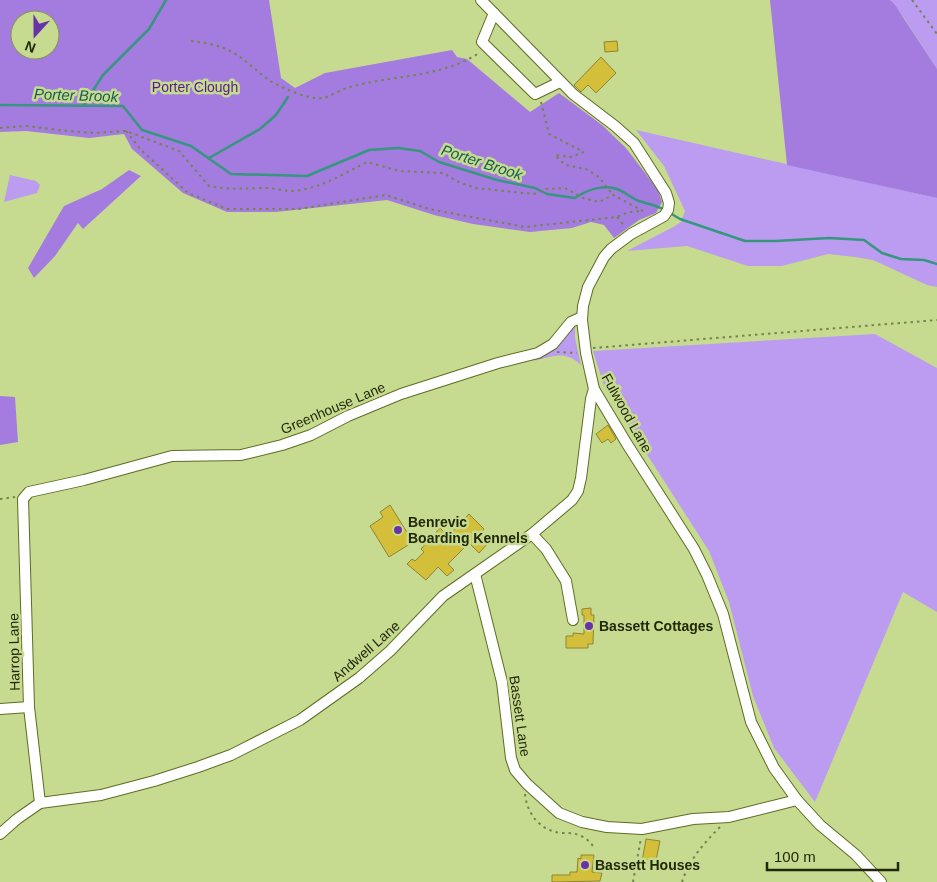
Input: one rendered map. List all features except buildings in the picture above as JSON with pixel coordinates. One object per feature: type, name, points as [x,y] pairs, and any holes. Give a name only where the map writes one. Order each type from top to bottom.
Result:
[{"type":"street","name":"Fulwood Lane","points":[[481,0],[560,82],[634,143],[666,192],[669,203],[668,210],[664,216],[631,234],[611,249],[604,257],[588,287],[582,317],[586,353],[594,389],[694,549],[723,614],[751,722],[774,768],[797,800],[820,825],[856,855],[880,882]]},
{"type":"street","points":[[494,13],[482,42],[535,94],[560,82]]},
{"type":"street","name":"Greenhouse Lane","points":[[23,499],[29,492],[84,480],[172,456],[241,455],[282,445],[311,435],[348,416],[401,394],[498,363],[538,353],[553,344],[571,322],[582,317]]},
{"type":"street","name":"Andwell Lane","points":[[40,804],[100,795],[154,781],[231,755],[300,720],[359,678],[390,651],[443,596],[532,534],[572,500],[578,491],[594,389]]},
{"type":"street","name":"Harrop Lane","points":[[23,499],[29,707],[40,804]]},
{"type":"street","points":[[532,534],[546,549],[566,581],[573,620]]},
{"type":"street","name":"Bassett Lane","points":[[475,574],[502,682],[511,758],[515,770],[558,813],[582,822],[607,827],[642,829],[693,819],[725,818],[797,800]]},
{"type":"street","points":[[0,708],[29,707]]},
{"type":"street","points":[[0,834],[17,819],[40,804]]},
{"type":"path","points":[[912,0],[937,34]]},
{"type":"path","points":[[191,41],[212,43],[234,52],[264,78],[304,95],[321,99],[348,87],[380,80],[419,75],[464,62],[487,47]]},
{"type":"path","points":[[126,131],[141,150],[188,193],[227,209],[298,209],[386,195],[429,209],[525,228],[617,217],[629,212],[643,211],[613,195],[599,177],[586,169],[565,164],[555,156],[571,156],[584,152],[549,134],[541,103],[535,94]]},
{"type":"path","points":[[0,128],[27,126],[86,132],[126,131],[179,151],[209,186],[227,189],[269,188],[290,191],[309,188],[327,182],[367,162],[399,170],[444,173],[456,181],[475,188],[534,194],[546,189],[566,188],[583,198],[599,202],[613,195]]},
{"type":"path","points":[[617,217],[631,234]]},
{"type":"path","points":[[556,352],[586,353],[592,348],[602,346],[937,320]]},
{"type":"path","points":[[0,499],[17,497],[23,499]]},
{"type":"path","points":[[527,784],[525,790],[526,804],[536,822],[549,830],[576,834],[583,837],[593,846]]},
{"type":"path","points":[[682,882],[694,856],[725,818]]},
{"type":"path","points":[[633,882],[642,829]]},
{"type":"shaded area","points":[[890,0],[937,0],[937,69],[904,18]]},
{"type":"shaded area","points":[[636,130],[937,198],[937,287],[927,285],[873,260],[855,257],[828,254],[782,266],[748,266],[687,246],[627,251],[681,222],[685,211],[664,166]]},
{"type":"shaded area","points":[[10,175],[36,181],[40,185],[37,193],[4,202]]},
{"type":"shaded area","points":[[575,325],[575,338],[581,365],[570,357],[564,356],[553,356],[534,361]]},
{"type":"shaded area","points":[[875,334],[937,368],[937,612],[903,592],[815,802],[774,748],[753,696],[729,602],[709,551],[605,389],[593,351]]},
{"type":"green space","name":"Porter Clough","points":[[0,0],[269,0],[281,78],[295,88],[325,73],[452,50],[457,57],[467,59],[530,112],[559,93],[602,125],[626,148],[658,190],[662,202],[656,213],[639,220],[614,238],[604,225],[591,222],[572,228],[530,232],[473,224],[434,215],[387,200],[276,212],[227,212],[183,193],[132,149],[124,134],[89,138],[26,131],[0,132]]},
{"type":"green space","points":[[770,0],[890,0],[895,5],[937,69],[937,198],[787,165]]},
{"type":"green space","points":[[129,170],[141,176],[83,229],[78,223],[55,256],[34,278],[28,268],[64,206],[102,189]]},
{"type":"green space","points":[[0,396],[15,397],[18,442],[0,445]]},
{"type":"waterway","points":[[83,106],[103,75],[149,29],[166,0]]},
{"type":"waterway","points":[[209,158],[260,129],[276,115],[288,97]]},
{"type":"waterway","name":"Porter Brook","points":[[0,105],[123,106],[142,130],[191,146],[231,174],[307,176],[369,150],[398,148],[420,151],[439,162],[497,180],[535,188],[547,194],[575,198],[595,189],[606,187],[620,190],[639,201],[665,210]]},
{"type":"waterway","name":"Porter Brook","points":[[670,213],[680,219],[745,241],[829,238],[864,240],[882,253],[901,259],[924,260],[937,264]]},
{"type":"place","name":"Benrevic Boarding Kennels","points":[[398,530]]},
{"type":"place","name":"Bassett Cottages","points":[[589,626]]},
{"type":"place","name":"Bassett Houses","points":[[585,865]]}]
